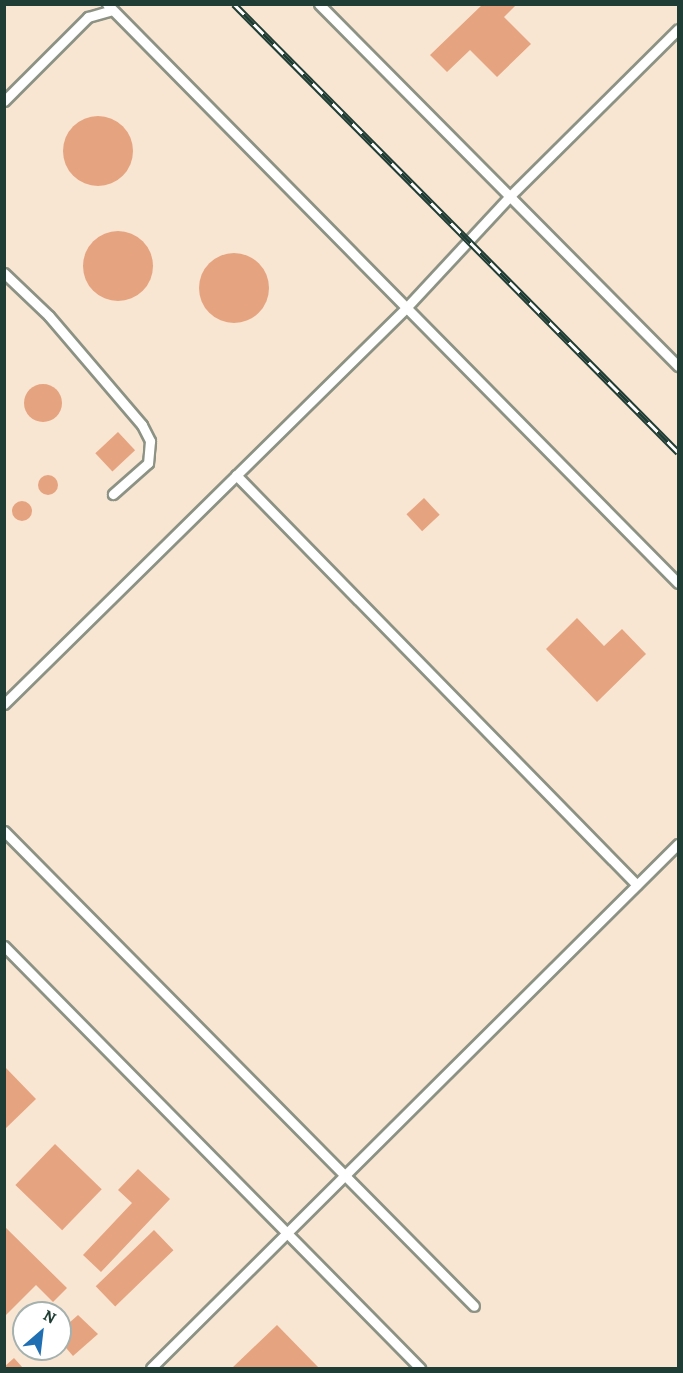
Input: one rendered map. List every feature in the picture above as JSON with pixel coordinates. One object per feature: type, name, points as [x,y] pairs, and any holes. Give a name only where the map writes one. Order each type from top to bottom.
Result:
[{"type":"lane","points":[[320,4],[678,366]]},
{"type":"lane","points":[[4,101],[88,17],[110,7],[678,583]]},
{"type":"lane","points":[[4,704],[406,308],[511,195],[678,29]]},
{"type":"lane","points":[[4,273],[49,316],[142,425],[150,441],[148,463],[113,494]]},
{"type":"lane","points":[[236,475],[637,885]]},
{"type":"lane","points":[[4,831],[474,1306]]},
{"type":"lane","points":[[151,1368],[678,844]]},
{"type":"lane","points":[[4,946],[420,1368]]},
{"type":"building","points":[[483,4],[517,4],[504,17],[531,44],[497,77],[470,50],[447,72],[430,55]]},
{"type":"building","points":[[105,116],[118,122],[127,131],[131,137],[133,151],[131,165],[123,176],[112,184],[91,186],[73,176],[65,165],[63,144],[73,126],[84,118]]},
{"type":"building","points":[[125,231],[138,237],[147,246],[151,252],[153,266],[151,280],[143,291],[132,299],[111,301],[93,291],[85,280],[83,259],[93,241],[104,233]]},
{"type":"building","points":[[241,253],[254,259],[263,268],[267,274],[269,288],[267,302],[259,313],[248,321],[227,323],[209,313],[201,302],[199,281],[209,263],[220,255]]},
{"type":"building","points":[[43,384],[56,390],[62,403],[56,416],[43,422],[30,416],[24,403],[30,390]]},
{"type":"building","points":[[118,432],[135,450],[112,471],[95,453]]},
{"type":"building","points":[[48,475],[55,478],[58,485],[55,492],[48,495],[41,492],[38,485],[41,478]]},
{"type":"building","points":[[424,498],[440,515],[422,531],[406,514]]},
{"type":"building","points":[[22,501],[29,504],[32,511],[29,518],[22,521],[15,518],[12,511],[15,504]]},
{"type":"building","points":[[577,618],[604,646],[622,629],[646,654],[597,702],[546,649]]},
{"type":"building","points":[[4,1066],[36,1099],[4,1130]]},
{"type":"building","points":[[55,1144],[102,1189],[62,1230],[15,1185]]},
{"type":"building","points":[[138,1169],[170,1199],[101,1272],[83,1255],[132,1203],[118,1190]]},
{"type":"building","points":[[4,1226],[67,1288],[52,1301],[36,1285],[20,1301],[12,1301],[12,1309],[4,1317]]},
{"type":"building","points":[[154,1230],[173,1250],[115,1306],[96,1286]]},
{"type":"building","points":[[78,1315],[98,1334],[73,1356],[72,1355],[72,1320]]},
{"type":"building","points":[[277,1325],[319,1368],[232,1368]]},
{"type":"building","points":[[12,1360],[17,1361],[23,1368],[4,1368]]},
{"type":"railway","points":[[234,4],[678,452]]}]
